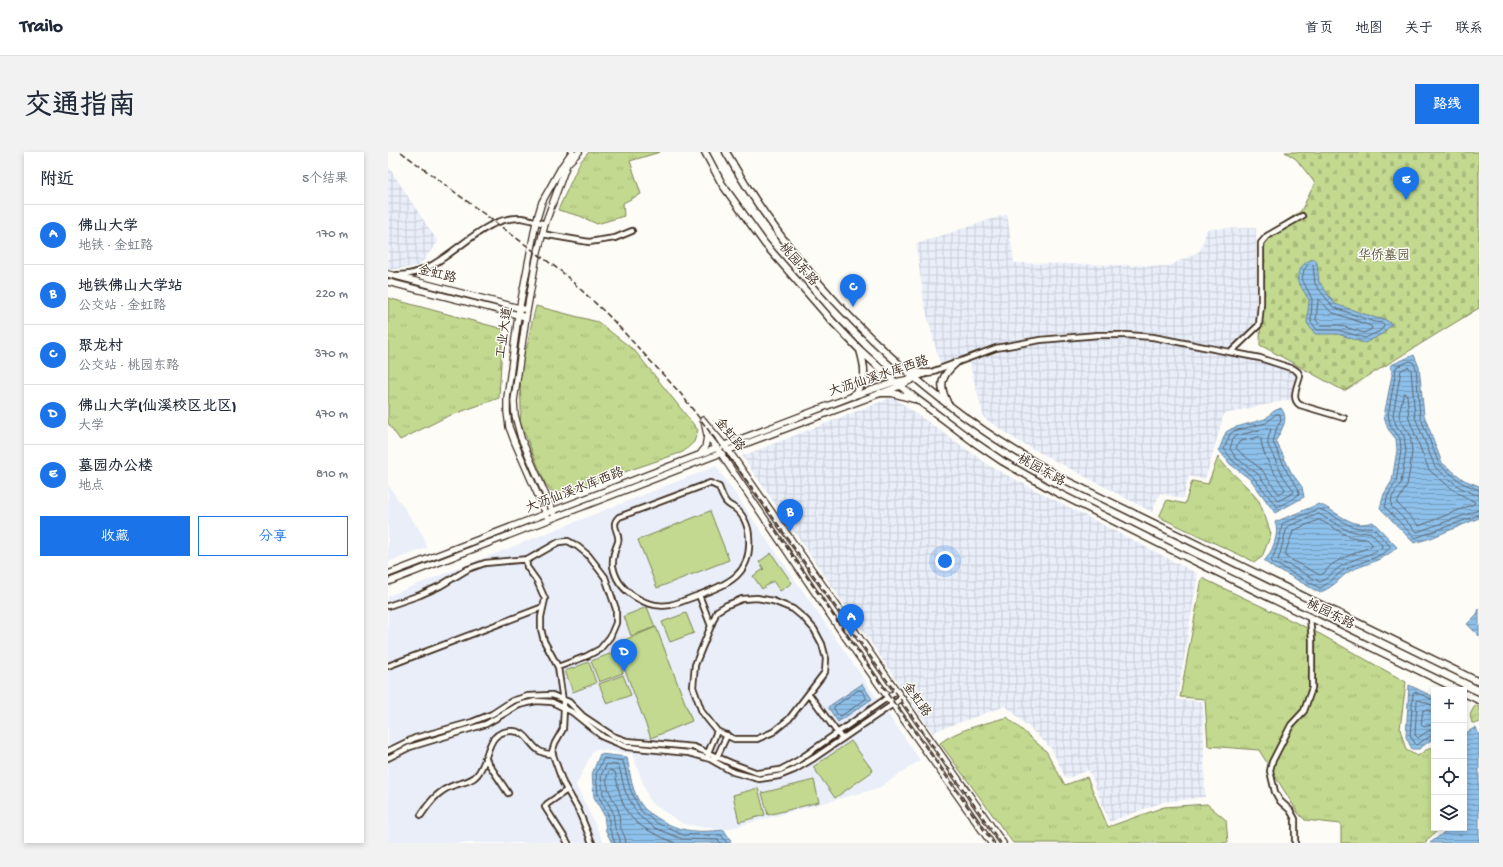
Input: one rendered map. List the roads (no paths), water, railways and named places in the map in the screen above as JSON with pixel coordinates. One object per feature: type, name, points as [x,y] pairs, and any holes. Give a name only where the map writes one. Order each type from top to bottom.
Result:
[{"type":"main road","name":"桃园东路","points":[[704,152],[722,184],[765,244],[832,321],[860,350],[898,384],[947,423],[997,458],[1056,492],[1453,687]]},
{"type":"main road","name":"桃园东路","points":[[726,152],[738,174],[778,233],[844,312],[915,378],[949,405],[1010,448],[1063,479],[1479,682]]},
{"type":"main road","points":[[853,396],[862,385],[865,373],[864,362],[860,350]]},
{"type":"main road","points":[[949,405],[943,394],[942,386],[944,377],[948,370],[956,363]]},
{"type":"main road","points":[[902,366],[910,371],[930,373]]},
{"type":"main road","points":[[880,393],[904,395],[918,400]]},
{"type":"main road","points":[[1467,694],[1479,700]]},
{"type":"street","name":"工业大道","points":[[549,520],[515,442],[507,412],[507,398],[518,316],[536,222],[542,202],[562,166],[572,152]]},
{"type":"street","points":[[579,152],[567,164],[542,234],[589,242],[615,238],[632,231]]},
{"type":"street","points":[[1231,352],[1259,325],[1261,304],[1261,244],[1267,236],[1302,216]]},
{"type":"street","points":[[388,273],[404,275],[412,274],[430,267],[493,225],[520,218],[545,224]]},
{"type":"street","name":"工业大道","points":[[542,234],[527,310],[515,388],[515,415],[521,438],[556,518]]},
{"type":"street","name":"金虹路","points":[[388,273],[527,310]]},
{"type":"street","name":"金虹路","points":[[388,282],[526,317]]},
{"type":"street","name":"大沥仙溪水库西路","points":[[388,574],[724,445],[741,442],[853,396],[898,384],[996,348],[1040,340],[1098,335],[1153,337],[1260,358],[1294,368],[1298,372],[1300,376],[1294,398],[1296,403],[1344,418]]},
{"type":"street","points":[[388,582],[729,451],[741,442],[880,393],[898,384]]},
{"type":"street","name":"金虹路","points":[[991,843],[888,698],[707,435],[703,420],[729,451],[1003,843]]},
{"type":"street","points":[[700,454],[705,448],[707,435]]},
{"type":"street","points":[[716,435],[729,440],[741,442]]},
{"type":"street","points":[[736,461],[736,455],[741,442]]},
{"type":"street","points":[[710,484],[715,484],[719,487],[726,502],[738,511],[746,524],[749,536],[748,559],[743,569],[734,579],[721,587],[699,595],[671,605],[649,604],[637,599],[629,593],[620,584],[615,572],[613,556],[619,540],[614,525],[615,520],[710,484]]},
{"type":"street","points":[[388,606],[420,595],[440,586],[468,569],[485,563],[526,559],[559,542],[568,541],[588,555],[605,577],[616,609],[616,623],[610,637],[600,649],[587,656],[558,667]]},
{"type":"street","points":[[526,559],[527,567],[537,581],[545,599],[541,617],[541,629],[544,641],[558,667],[564,708],[563,728],[555,743],[553,754],[563,783],[580,815],[588,838],[592,843]]},
{"type":"street","points":[[605,577],[615,572]]},
{"type":"street","points":[[699,595],[711,626]]},
{"type":"street","points":[[757,598],[773,601],[794,609],[814,629],[822,644],[826,659],[825,672],[809,694],[789,719],[773,732],[757,739],[734,739],[717,731],[702,712],[693,687],[695,665],[717,611],[742,599],[757,598]]},
{"type":"street","points":[[388,666],[543,607]]},
{"type":"street","points":[[1294,843],[1295,819],[1290,810],[1280,802],[1275,792],[1270,771],[1272,762],[1291,725],[1304,711],[1312,688],[1312,640],[1310,618]]},
{"type":"street","points":[[388,751],[415,738],[472,722],[492,714],[512,701],[528,696],[552,695],[569,702],[583,716],[613,736],[627,741],[694,746],[758,773],[780,770],[797,761],[897,691]]},
{"type":"street","points":[[809,694],[842,739]]},
{"type":"street","points":[[388,758],[410,747],[486,724],[519,705],[536,701],[552,702],[572,712],[603,737],[627,747],[689,753],[710,760],[733,772],[759,779],[779,776],[794,770],[902,698]]},
{"type":"street","points":[[710,760],[708,753],[717,731]]},
{"type":"street","points":[[421,815],[438,795],[452,786],[473,778],[482,767],[493,738],[502,732],[520,732],[528,738],[535,748],[541,753],[553,754]]},
{"type":"street","points":[[710,760],[717,757],[727,735]]},
{"type":"street","points":[[485,758],[508,793]]},
{"type":"street","points":[[567,790],[545,807],[568,843]]},
{"type":"water","points":[[1315,259],[1317,263],[1319,282],[1335,304],[1376,318],[1384,319],[1392,324],[1382,334],[1365,343],[1338,334],[1315,334],[1307,323],[1309,300],[1297,280],[1299,272],[1305,263]]},
{"type":"water","points":[[1414,355],[1419,367],[1424,415],[1442,463],[1464,480],[1479,486],[1479,518],[1431,538],[1414,543],[1380,508],[1384,494],[1392,481],[1397,450],[1396,439],[1388,429],[1384,416],[1392,375],[1391,365]]},
{"type":"water","points":[[1281,408],[1284,412],[1285,421],[1276,441],[1291,472],[1302,487],[1304,497],[1275,513],[1251,480],[1230,464],[1219,450],[1226,432],[1233,428],[1265,419],[1274,411]]},
{"type":"water","points":[[1319,504],[1355,523],[1362,524],[1373,522],[1397,547],[1386,556],[1350,571],[1332,586],[1320,593],[1275,569],[1264,561],[1270,553],[1276,537],[1277,532],[1275,522]]},
{"type":"water","points":[[1479,609],[1479,636],[1467,624],[1477,614]]},
{"type":"water","points":[[862,684],[872,699],[838,722],[828,707]]},
{"type":"water","points":[[1409,685],[1431,696],[1431,740],[1419,749],[1412,749],[1406,737]]},
{"type":"water","points":[[1476,727],[1479,736],[1479,843],[1430,843],[1446,831],[1467,831],[1467,732]]},
{"type":"water","points":[[600,754],[627,757],[632,784],[639,802],[645,809],[662,821],[687,830],[724,830],[731,841],[730,843],[612,843],[606,831],[604,815],[594,797],[592,774]]},
{"type":"railway","points":[[401,152],[562,272],[608,315],[681,394],[754,490],[1001,843]]},
{"type":"railway","points":[[770,523],[849,639],[993,843]]},
{"type":"place","name":"墓园办公楼","points":[[1406,200]]},
{"type":"place","name":"聚龙村","points":[[853,307]]},
{"type":"place","name":"地铁佛山大学站","points":[[790,532]]},
{"type":"place","name":"佛山大学","points":[[851,637]]},
{"type":"place","name":"佛山大学(仙溪校区北区)","points":[[624,672]]},
{"type":"park label","name":"华侨墓园","points":[[1384,256]]}]
